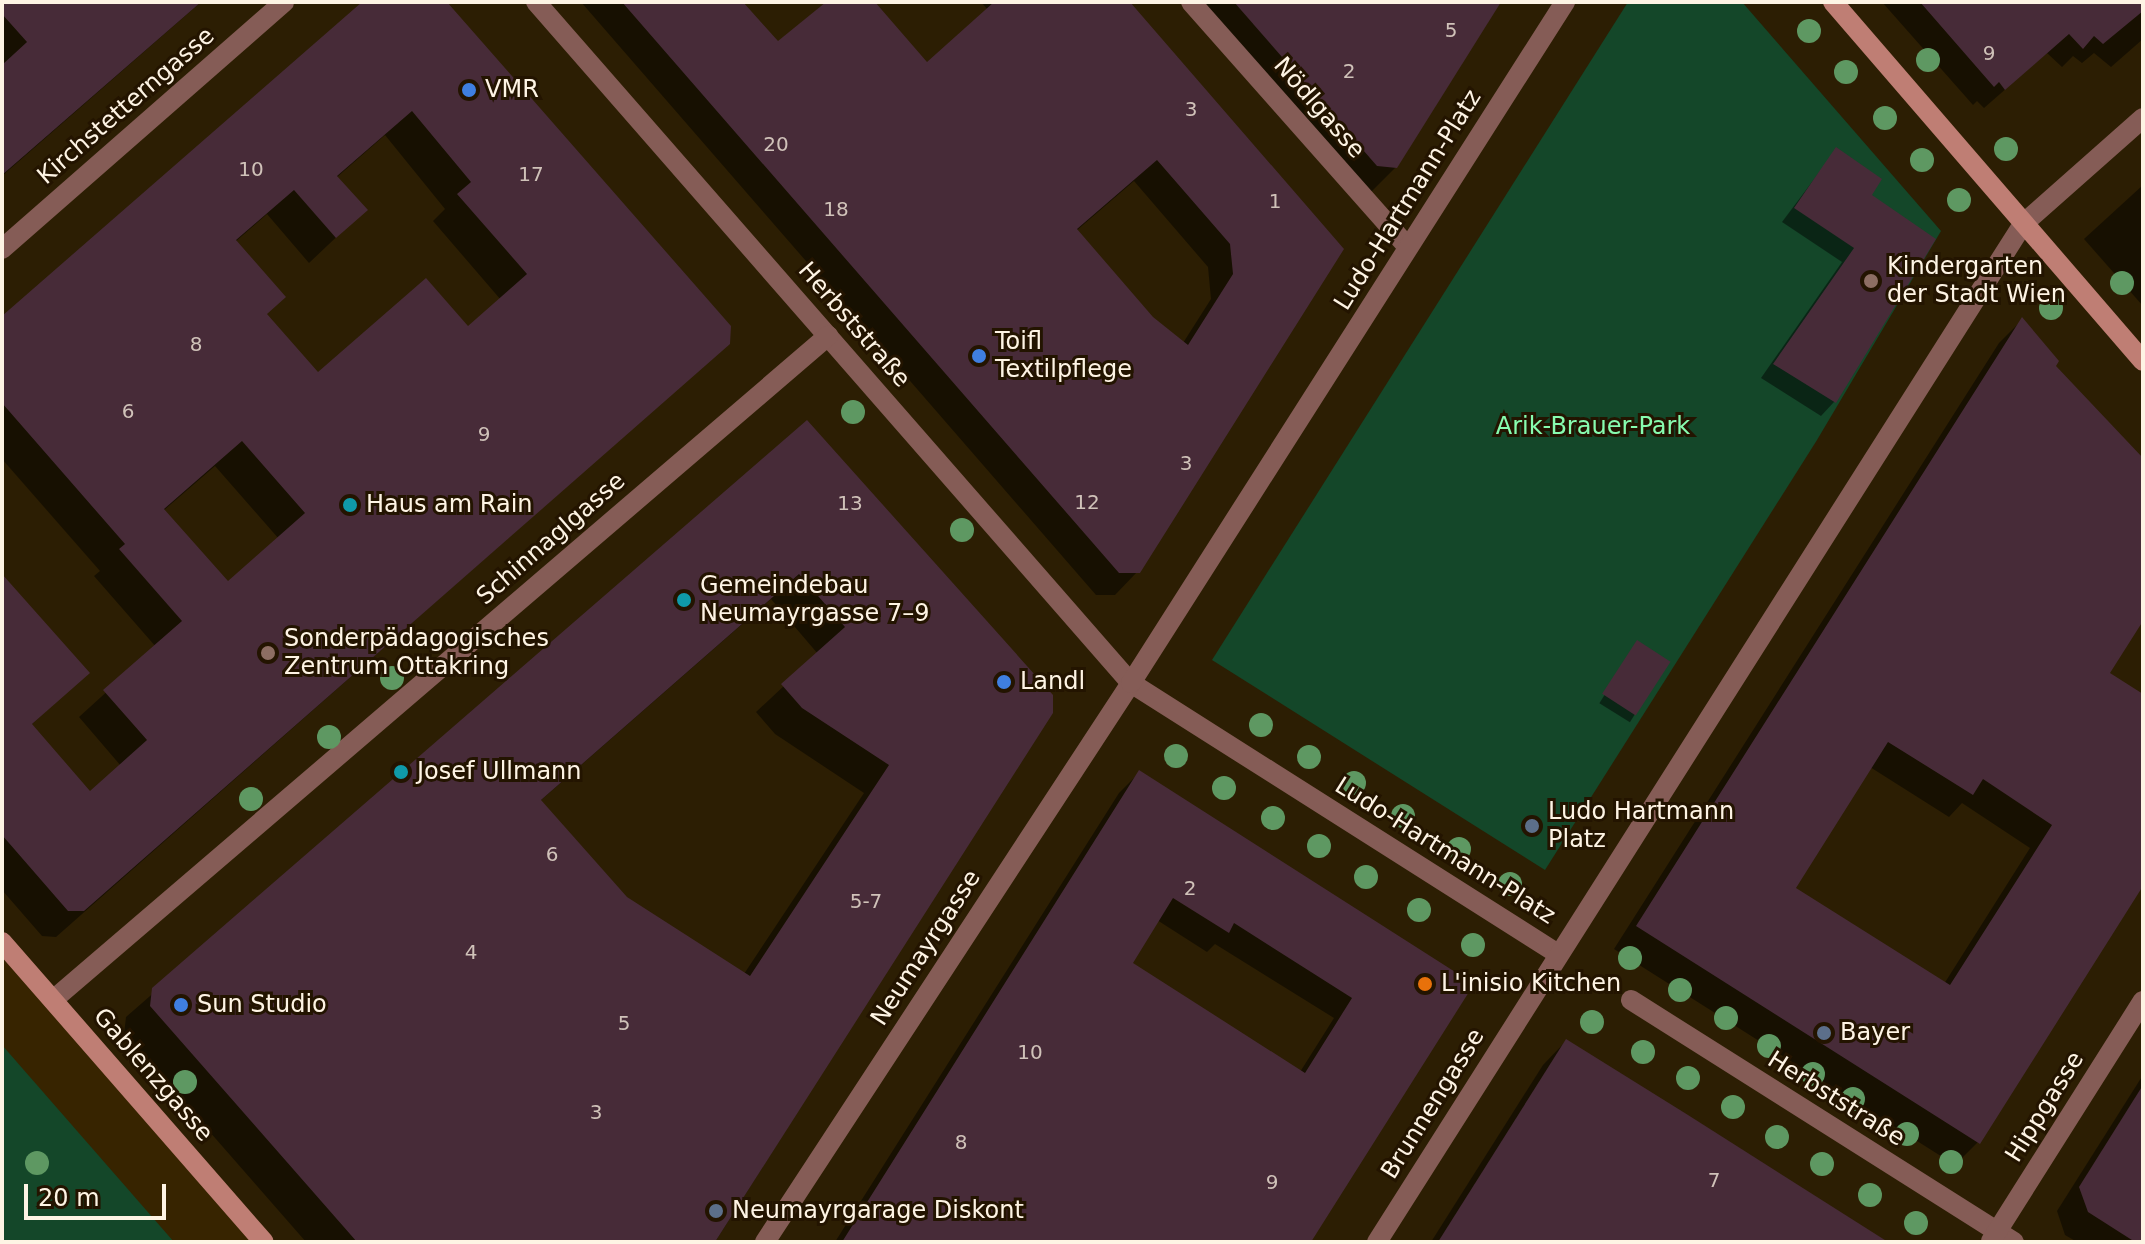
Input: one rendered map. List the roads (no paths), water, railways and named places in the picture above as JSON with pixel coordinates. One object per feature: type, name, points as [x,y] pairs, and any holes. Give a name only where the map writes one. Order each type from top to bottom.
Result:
[{"type":"main road","points":[[1833,2],[2143,361]]},
{"type":"main road","name":"Gablenzgasse","points":[[2,942],[264,1242]]},
{"type":"street","name":"Kirchstetterngasse","points":[[2,249],[284,2]]},
{"type":"street","name":"Herbststraße","points":[[536,2],[1131,683]]},
{"type":"street","name":"Nödlgasse","points":[[1191,2],[1408,247]]},
{"type":"street","name":"Ludo-Hartmann-Platz","points":[[1565,2],[1131,683],[1558,954],[2023,224]]},
{"type":"street","points":[[2023,224],[2143,118]]},
{"type":"street","name":"Schinnaglgasse","points":[[53,1000],[828,336]]},
{"type":"street","name":"Neumayrgasse","points":[[765,1242],[1131,683]]},
{"type":"street","name":"Brunnengasse","points":[[1377,1242],[1558,954]]},
{"type":"street","name":"Herbststraße","points":[[1631,1000],[2000,1238]]},
{"type":"street","name":"Hippgasse","points":[[2000,1238],[2143,1001]]},
{"type":"place","name":"VMR","points":[[469,90]]},
{"type":"place","name":"Kindergarten der Stadt Wien","points":[[1871,281]]},
{"type":"place","name":"Toifl Textilpflege","points":[[979,356]]},
{"type":"place","name":"Haus am Rain","points":[[350,505]]},
{"type":"place","name":"Gemeindebau Neumayrgasse 7–9","points":[[684,600]]},
{"type":"place","name":"Sonderpädagogisches Zentrum Ottakring","points":[[268,653]]},
{"type":"place","name":"Landl","points":[[1004,682]]},
{"type":"place","name":"Josef Ullmann","points":[[401,772]]},
{"type":"place","name":"Ludo Hartmann Platz","points":[[1532,826]]},
{"type":"place","name":"L'inisio Kitchen","points":[[1425,984]]},
{"type":"place","name":"Sun Studio","points":[[181,1005]]},
{"type":"place","name":"Bayer","points":[[1824,1033]]},
{"type":"place","name":"Neumayrgarage Diskont","points":[[716,1211]]},
{"type":"park label","name":"Arik-Brauer-Park","points":[[1593,427]]}]
